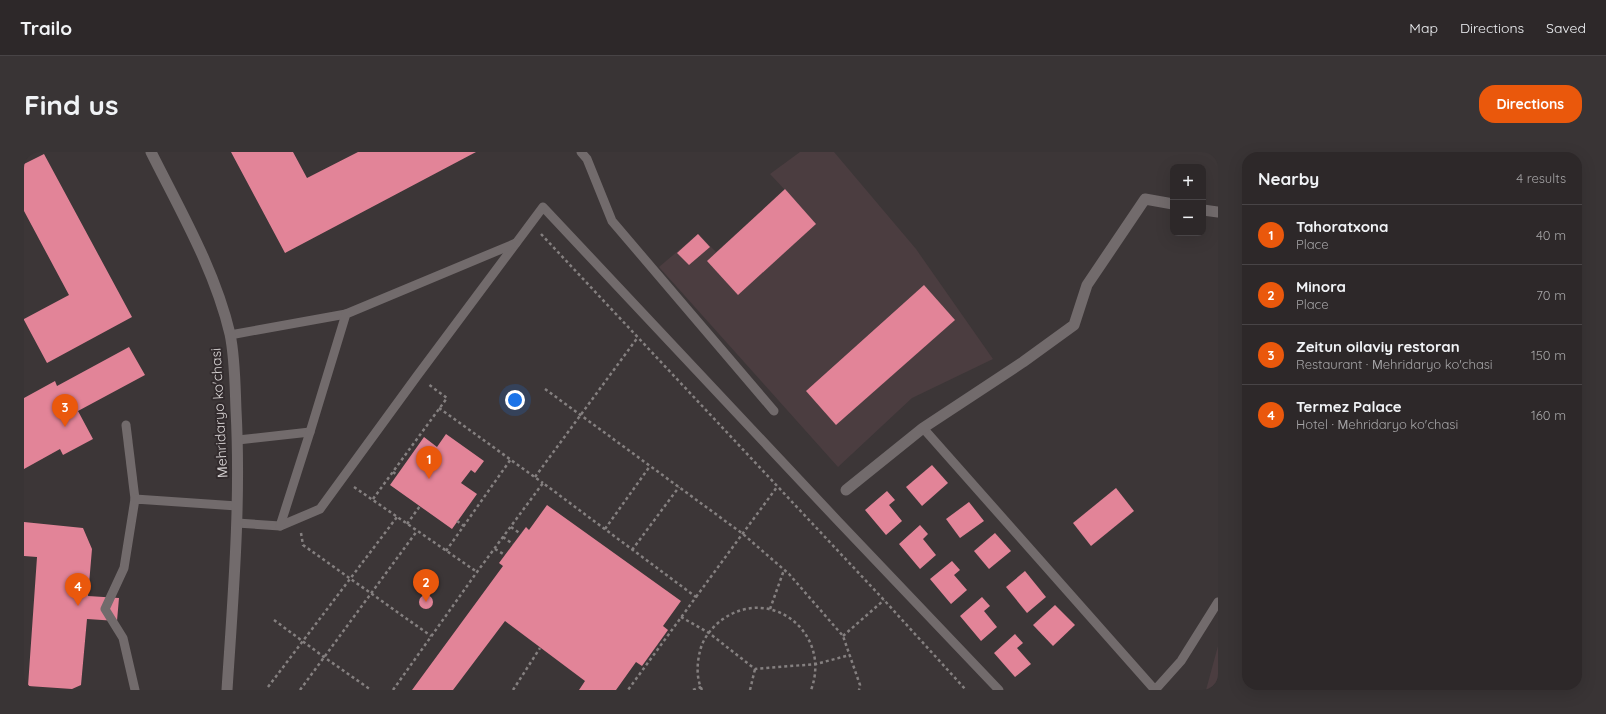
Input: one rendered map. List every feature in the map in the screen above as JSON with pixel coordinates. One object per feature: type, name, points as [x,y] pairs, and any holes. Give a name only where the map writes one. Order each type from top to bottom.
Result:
[{"type":"main road","name":"Мehridaryo ko'chasi","points":[[151,152],[204,258],[230,335],[238,440],[237,523],[227,690]]},
{"type":"main road","points":[[846,490],[923,428],[1023,362],[1074,325],[1087,285],[1145,199],[1170,203]]},
{"type":"main road","points":[[1206,210],[1218,212]]},
{"type":"lane","points":[[581,152],[587,160],[612,221],[774,411]]},
{"type":"lane","points":[[237,523],[280,526],[320,509],[417,376],[544,207],[832,515],[1000,690]]},
{"type":"lane","points":[[230,335],[346,314],[517,242]]},
{"type":"lane","points":[[280,526],[346,314]]},
{"type":"lane","points":[[126,425],[135,498],[124,568],[105,609],[123,638],[135,690]]},
{"type":"lane","points":[[923,428],[1155,690],[1181,661],[1218,602]]},
{"type":"lane","points":[[238,440],[310,432]]},
{"type":"lane","points":[[135,498],[237,506]]},
{"type":"path","points":[[531,224],[884,600],[966,690]]},
{"type":"path","points":[[535,477],[638,337]]},
{"type":"path","points":[[374,499],[447,398],[417,376]]},
{"type":"path","points":[[545,389],[743,534],[784,570],[843,636],[860,685],[858,690]]},
{"type":"path","points":[[439,408],[535,477],[696,597]]},
{"type":"path","points":[[446,551],[510,459]]},
{"type":"path","points":[[605,529],[650,466]]},
{"type":"path","points":[[393,472],[397,475]]},
{"type":"path","points":[[341,479],[374,499],[397,517],[477,572]]},
{"type":"path","points":[[393,690],[477,572],[543,483]]},
{"type":"path","points":[[628,690],[665,636],[696,597],[777,486]]},
{"type":"path","points":[[632,550],[679,487]]},
{"type":"path","points":[[407,524],[420,506]]},
{"type":"path","points":[[268,687],[397,517]]},
{"type":"path","points":[[298,518],[304,545],[431,636]]},
{"type":"path","points":[[457,521],[464,526]]},
{"type":"path","points":[[511,527],[521,534]]},
{"type":"path","points":[[300,690],[417,531]]},
{"type":"path","points":[[503,537],[513,544]]},
{"type":"path","points":[[495,549],[505,555]]},
{"type":"path","points":[[770,610],[784,570]]},
{"type":"path","points":[[843,636],[884,600]]},
{"type":"path","points":[[693,690],[701,688],[698,673],[698,659],[702,645],[708,633],[718,623],[730,615],[742,610],[756,608],[770,610],[785,615],[797,624],[807,636],[814,649],[816,664],[815,680],[811,690]]},
{"type":"path","points":[[681,617],[708,633],[755,669],[816,664],[850,655]]},
{"type":"path","points":[[274,620],[371,690]]},
{"type":"path","points":[[513,690],[540,648]]},
{"type":"path","points":[[750,690],[755,669]]},
{"type":"shaded area","points":[[800,152],[834,152],[916,249],[993,359],[912,398],[838,467],[659,267],[698,234],[716,252],[785,190],[770,174]]},
{"type":"shaded area","points":[[1218,646],[1218,690],[1206,690]]},
{"type":"building","points":[[231,152],[293,152],[307,178],[358,152],[476,152],[285,253]]},
{"type":"building","points":[[44,154],[132,317],[47,363],[24,319],[69,295],[24,211],[24,164]]},
{"type":"building","points":[[785,189],[816,224],[738,295],[707,261]]},
{"type":"building","points":[[698,234],[710,247],[689,265],[677,253]]},
{"type":"building","points":[[924,285],[955,320],[836,425],[806,391]]},
{"type":"building","points":[[129,347],[145,375],[78,411],[93,439],[63,455],[60,449],[24,469],[24,398],[55,381],[57,386]]},
{"type":"building","points":[[446,434],[484,461],[475,473],[471,470],[461,483],[477,494],[452,529],[390,485],[424,437],[437,447]]},
{"type":"building","points":[[932,465],[948,483],[922,506],[906,487]]},
{"type":"building","points":[[1116,488],[1134,511],[1091,546],[1073,523]]},
{"type":"building","points":[[887,491],[895,500],[889,505],[902,521],[886,535],[865,510]]},
{"type":"building","points":[[969,502],[984,521],[960,538],[946,519]]},
{"type":"building","points":[[547,505],[681,601],[663,626],[668,630],[642,666],[636,662],[616,690],[579,690],[585,681],[505,621],[453,690],[412,690],[503,566],[499,563],[526,527],[529,530]]},
{"type":"building","points":[[24,522],[83,528],[92,549],[88,596],[119,598],[117,621],[87,619],[81,685],[72,689],[28,686],[37,557],[24,556]]},
{"type":"building","points":[[920,525],[928,534],[923,539],[936,555],[920,569],[899,544]]},
{"type":"building","points":[[995,533],[1011,551],[989,569],[974,551]]},
{"type":"building","points":[[952,561],[960,570],[954,575],[967,590],[951,604],[930,579]]},
{"type":"building","points":[[1025,571],[1046,597],[1027,613],[1006,587]]},
{"type":"building","points":[[426,595],[431,597],[433,602],[431,607],[426,609],[421,607],[419,602],[421,597]]},
{"type":"building","points":[[982,597],[990,606],[984,611],[997,627],[981,641],[960,616]]},
{"type":"building","points":[[1055,605],[1075,625],[1053,646],[1033,625]]},
{"type":"building","points":[[1015,634],[1023,643],[1017,648],[1031,664],[1015,677],[994,653]]},
{"type":"place","name":"Zeitun oilaviy restoran","points":[[65,427]]},
{"type":"place","name":"Tahoratxona","points":[[429,479]]},
{"type":"place","name":"Minora","points":[[426,602]]},
{"type":"place","name":"Termez Palace","points":[[78,606]]}]
